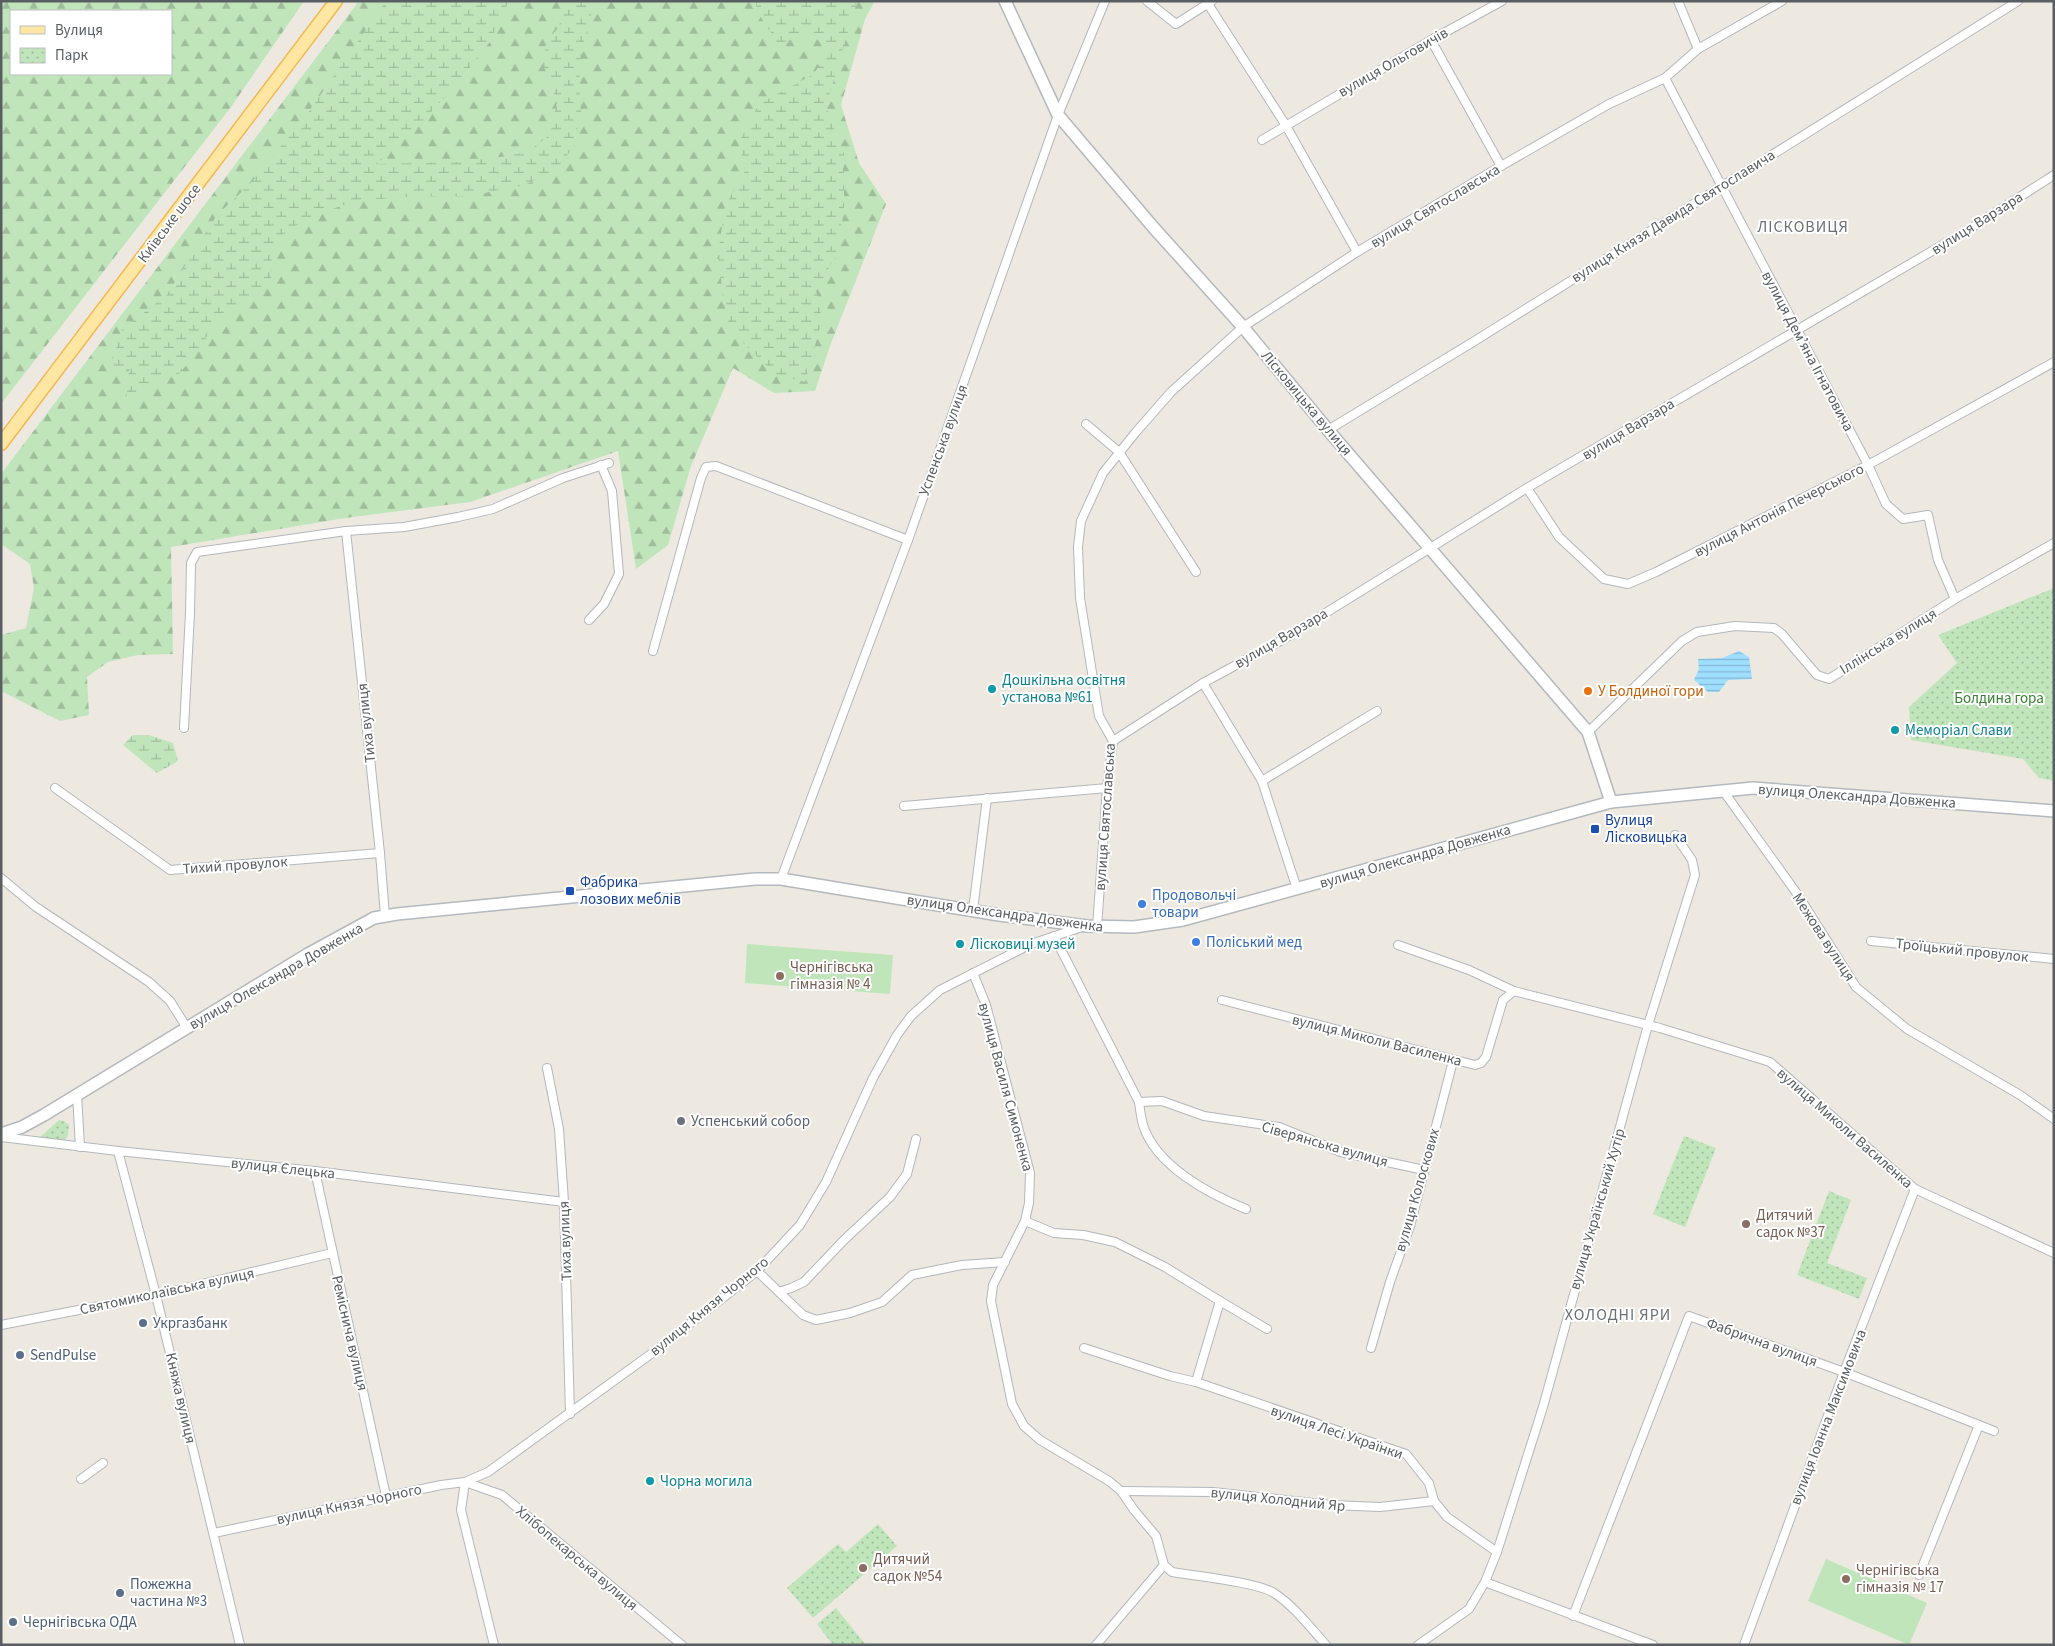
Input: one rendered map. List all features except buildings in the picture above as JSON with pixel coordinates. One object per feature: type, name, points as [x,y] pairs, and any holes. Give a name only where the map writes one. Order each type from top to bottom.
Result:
[{"type":"main road","name":"Київське шосе","points":[[1,444],[336,1]]},
{"type":"main road","name":"Лісковицька вулиця","points":[[1006,1],[1058,115],[1243,327],[1328,430],[1588,732],[1611,802]]},
{"type":"main road","name":"вулиця Олександра Довженка","points":[[1,1136],[22,1127],[308,954],[374,918],[384,916],[755,879],[781,879],[1092,927],[1134,927],[1183,920],[1611,802],[1753,788],[2054,811]]},
{"type":"street","name":"Успенська вулиця","points":[[781,879],[908,540],[1058,115],[1105,1]]},
{"type":"street","points":[[1147,1],[1176,24],[1210,2],[1285,124],[1357,252]]},
{"type":"street","name":"вулиця Ольговичів","points":[[1262,140],[1285,124],[1502,1]]},
{"type":"street","points":[[1678,1],[1698,49]]},
{"type":"street","name":"вулиця Святославська","points":[[1092,927],[1113,741],[1099,716],[1080,598],[1078,548],[1081,521],[1103,473],[1171,392],[1243,327],[1357,252],[1500,166],[1609,104],[1665,78],[1698,49],[1782,1]]},
{"type":"street","name":"вулиця Князя Давида Святославича","points":[[1328,430],[1473,342],[2018,1]]},
{"type":"street","points":[[1431,40],[1500,166]]},
{"type":"street","name":"вулиця Демʼяна Ігнатовича","points":[[1665,78],[1868,465],[1886,504],[1903,519],[1928,515],[1938,560],[1954,599]]},
{"type":"street","name":"вулиця Варзара","points":[[1113,741],[1203,683],[1282,640],[1527,488],[1968,230],[2054,175]]},
{"type":"street","name":"вулиця Антонія Печерського","points":[[1527,488],[1559,537],[1604,579],[1628,584],[1656,572],[1868,465],[2054,362]]},
{"type":"street","points":[[1086,424],[1119,452],[1196,572]]},
{"type":"street","points":[[184,728],[191,563],[197,552],[346,531],[404,527],[493,509],[563,478],[609,463]]},
{"type":"street","points":[[588,620],[604,604],[619,574],[612,491],[601,466]]},
{"type":"street","points":[[653,651],[701,478],[706,467],[716,466],[908,540]]},
{"type":"street","name":"Тиха вулиця","points":[[346,531],[380,853],[384,916]]},
{"type":"street","name":"Іллінська вулиця","points":[[1588,732],[1682,641],[1697,632],[1735,626],[1774,628],[1782,634],[1817,675],[1829,679],[1954,599],[2054,543]]},
{"type":"street","points":[[1203,683],[1262,781],[1297,889]]},
{"type":"street","points":[[1262,781],[1377,711]]},
{"type":"street","name":"Тихий провулок","points":[[55,788],[170,870],[380,853]]},
{"type":"street","points":[[904,806],[1107,788]]},
{"type":"street","name":"Межова вулиця","points":[[1724,792],[1798,895],[1856,987],[1907,1029],[2020,1094],[2054,1119]]},
{"type":"street","points":[[973,910],[987,798]]},
{"type":"street","name":"вулиця Український Хутір","points":[[1418,1645],[1469,1609],[1485,1582],[1497,1552],[1543,1407],[1648,1025],[1695,875],[1692,860],[1675,835]]},
{"type":"street","points":[[1,878],[36,907],[149,982],[170,1001],[187,1028]]},
{"type":"street","name":"вулиця Князя Чорного","points":[[214,1533],[386,1496],[465,1482],[488,1472],[662,1346],[757,1271],[800,1225],[826,1182],[873,1078],[897,1035],[911,1016],[940,990],[1031,944],[1054,936],[1092,927]]},
{"type":"street","points":[[1054,936],[1139,1102],[1143,1126],[1154,1145],[1170,1165],[1196,1184],[1223,1200],[1246,1209]]},
{"type":"street","name":"Троїцький провулок","points":[[1871,941],[2054,959]]},
{"type":"street","name":"вулиця Миколи Василенка","points":[[1398,945],[1469,970],[1514,991],[1648,1025],[1770,1062],[1915,1189],[2054,1253]]},
{"type":"street","name":"вулиця Василя Симоненка","points":[[973,973],[986,1006],[1030,1173],[1026,1221],[993,1285],[990,1301],[1012,1404],[1024,1426],[1040,1440],[1109,1481],[1121,1491],[1156,1536],[1164,1565]]},
{"type":"street","name":"вулиця Миколи Василенка","points":[[1222,1000],[1475,1065],[1481,1063],[1486,1058],[1503,1000],[1514,991]]},
{"type":"street","name":"вулиця Колоскових","points":[[1371,1348],[1390,1282],[1410,1226],[1452,1060]]},
{"type":"street","name":"Тиха вулиця","points":[[547,1068],[559,1129],[564,1202],[570,1414]]},
{"type":"street","points":[[77,1094],[80,1147]]},
{"type":"street","name":"Сіверянська вулиця","points":[[1139,1102],[1162,1101],[1204,1116],[1279,1128],[1341,1152],[1424,1170]]},
{"type":"street","name":"вулиця Єлецька","points":[[1,1136],[80,1147],[315,1171],[564,1202]]},
{"type":"street","points":[[779,1292],[804,1282],[844,1240],[890,1197],[907,1174],[916,1139]]},
{"type":"street","name":"Княжа вулиця","points":[[118,1151],[156,1295],[240,1645]]},
{"type":"street","name":"Реміснича вулиця","points":[[315,1171],[386,1496]]},
{"type":"street","name":"вулиця Іоанна Максимовича","points":[[1744,1645],[1844,1372],[1915,1189]]},
{"type":"street","points":[[1026,1221],[1054,1233],[1083,1235],[1115,1242],[1165,1267],[1267,1329]]},
{"type":"street","name":"Святомиколаївська вулиця","points":[[1,1325],[156,1295],[332,1253]]},
{"type":"street","points":[[757,1271],[803,1315],[816,1320],[850,1313],[882,1302],[912,1275],[962,1265],[1005,1262]]},
{"type":"street","points":[[1196,1382],[1220,1301]]},
{"type":"street","name":"Фабрична вулиця","points":[[1573,1616],[1689,1316],[1844,1372],[1994,1431]]},
{"type":"street","name":"вулиця Лесі Українки","points":[[1084,1348],[1170,1376],[1196,1382],[1406,1454],[1429,1483],[1434,1501],[1448,1517],[1497,1552]]},
{"type":"street","points":[[1919,1575],[1979,1425]]},
{"type":"street","points":[[81,1479],[103,1463]]},
{"type":"street","points":[[465,1482],[461,1510],[494,1645]]},
{"type":"street","name":"Хлібопекарська вулиця","points":[[465,1482],[502,1495],[682,1645]]},
{"type":"street","name":"вулиця Холодний Яр","points":[[1121,1491],[1213,1492],[1331,1505],[1380,1507],[1434,1501]]},
{"type":"street","points":[[1096,1645],[1164,1565],[1172,1572],[1246,1584],[1273,1592],[1302,1617],[1326,1645]]},
{"type":"street","points":[[1485,1582],[1653,1645]]},
{"type":"green space","points":[[1,1],[304,1],[231,107],[1,404]]},
{"type":"green space","points":[[359,1],[875,1],[865,19],[841,105],[859,163],[886,204],[830,346],[815,391],[774,393],[733,368],[691,466],[668,545],[636,569],[618,451],[470,502],[345,518],[171,547],[173,654],[138,655],[108,662],[87,677],[89,715],[60,721],[1,691],[1,635],[26,628],[34,588],[30,564],[1,544],[1,474]]},
{"type":"green space","points":[[386,1],[509,1],[489,43],[458,83],[417,127],[377,164],[460,162],[500,157],[527,152],[550,135],[557,102],[543,64],[546,42],[558,28],[568,1],[595,1],[582,49],[579,85],[581,113],[573,148],[554,172],[522,186],[468,196],[421,196],[355,201],[313,216],[285,232],[272,249],[271,285],[253,301],[215,322],[199,350],[179,374],[160,379],[126,407],[129,369],[109,371],[122,329],[166,296],[217,215],[250,184],[307,114]]},
{"type":"green space","points":[[756,1],[857,1],[826,107],[844,154],[844,211],[835,258],[816,290],[822,320],[805,382],[776,375],[730,330],[723,297],[718,254],[725,206],[745,171],[739,142],[759,104],[814,74],[828,50],[811,33],[778,44],[757,11]]},
{"type":"green space","name":"Болдина гора","points":[[2054,588],[2054,781],[2039,778],[2023,759],[1911,740],[1909,707],[1957,663],[1938,635]]},
{"type":"green space","points":[[133,735],[149,735],[173,743],[178,761],[157,773],[123,745]]},
{"type":"green space","points":[[747,944],[893,955],[890,994],[745,983]]},
{"type":"green space","points":[[59,1120],[69,1125],[68,1135],[64,1141],[41,1139],[40,1137]]},
{"type":"green space","points":[[1684,1136],[1716,1148],[1685,1227],[1653,1214]]},
{"type":"green space","points":[[1829,1191],[1851,1200],[1827,1263],[1867,1278],[1859,1299],[1797,1275]]},
{"type":"green space","points":[[878,1524],[897,1546],[813,1618],[787,1588],[838,1544],[846,1552]]},
{"type":"green space","points":[[1826,1559],[1927,1603],[1909,1645],[1808,1601]]},
{"type":"green space","points":[[836,1608],[866,1645],[833,1645],[817,1624]]},
{"type":"water","points":[[1739,651],[1749,657],[1752,679],[1728,680],[1719,692],[1708,692],[1694,680],[1699,669],[1698,659],[1722,658]]},
{"type":"place","name":"Дошкільна освітня установа №61","points":[[992,689]]},
{"type":"place","name":"У Болдиної гори","points":[[1588,691]]},
{"type":"place","name":"Меморіал Слави","points":[[1895,730]]},
{"type":"place","name":"Вулиця Лісковицька","points":[[1595,829]]},
{"type":"place","name":"Фабрика лозових меблів","points":[[570,891]]},
{"type":"place","name":"Продовольчі товари","points":[[1142,904]]},
{"type":"place","name":"Поліський мед","points":[[1196,942]]},
{"type":"place","name":"Лісковиці музей","points":[[960,944]]},
{"type":"place","name":"Чернігівська гімназія № 4","points":[[780,976]]},
{"type":"place","name":"Успенський собор","points":[[681,1121]]},
{"type":"place","name":"Дитячий садок №37","points":[[1746,1224]]},
{"type":"place","name":"Укргазбанк","points":[[143,1323]]},
{"type":"place","name":"SendPulse","points":[[20,1355]]},
{"type":"place","name":"Чорна могила","points":[[650,1481]]},
{"type":"place","name":"Дитячий садок №54","points":[[863,1568]]},
{"type":"place","name":"Чернігівська гімназія № 17","points":[[1846,1579]]},
{"type":"place","name":"Пожежна частина №3","points":[[120,1593]]},
{"type":"place","name":"Чернігівська ОДА","points":[[13,1622]]},
{"type":"district","name":"ЛІСКОВИЦЯ","points":[[1803,226]]},
{"type":"district","name":"ХОЛОДНІ ЯРИ","points":[[1618,1314]]}]
